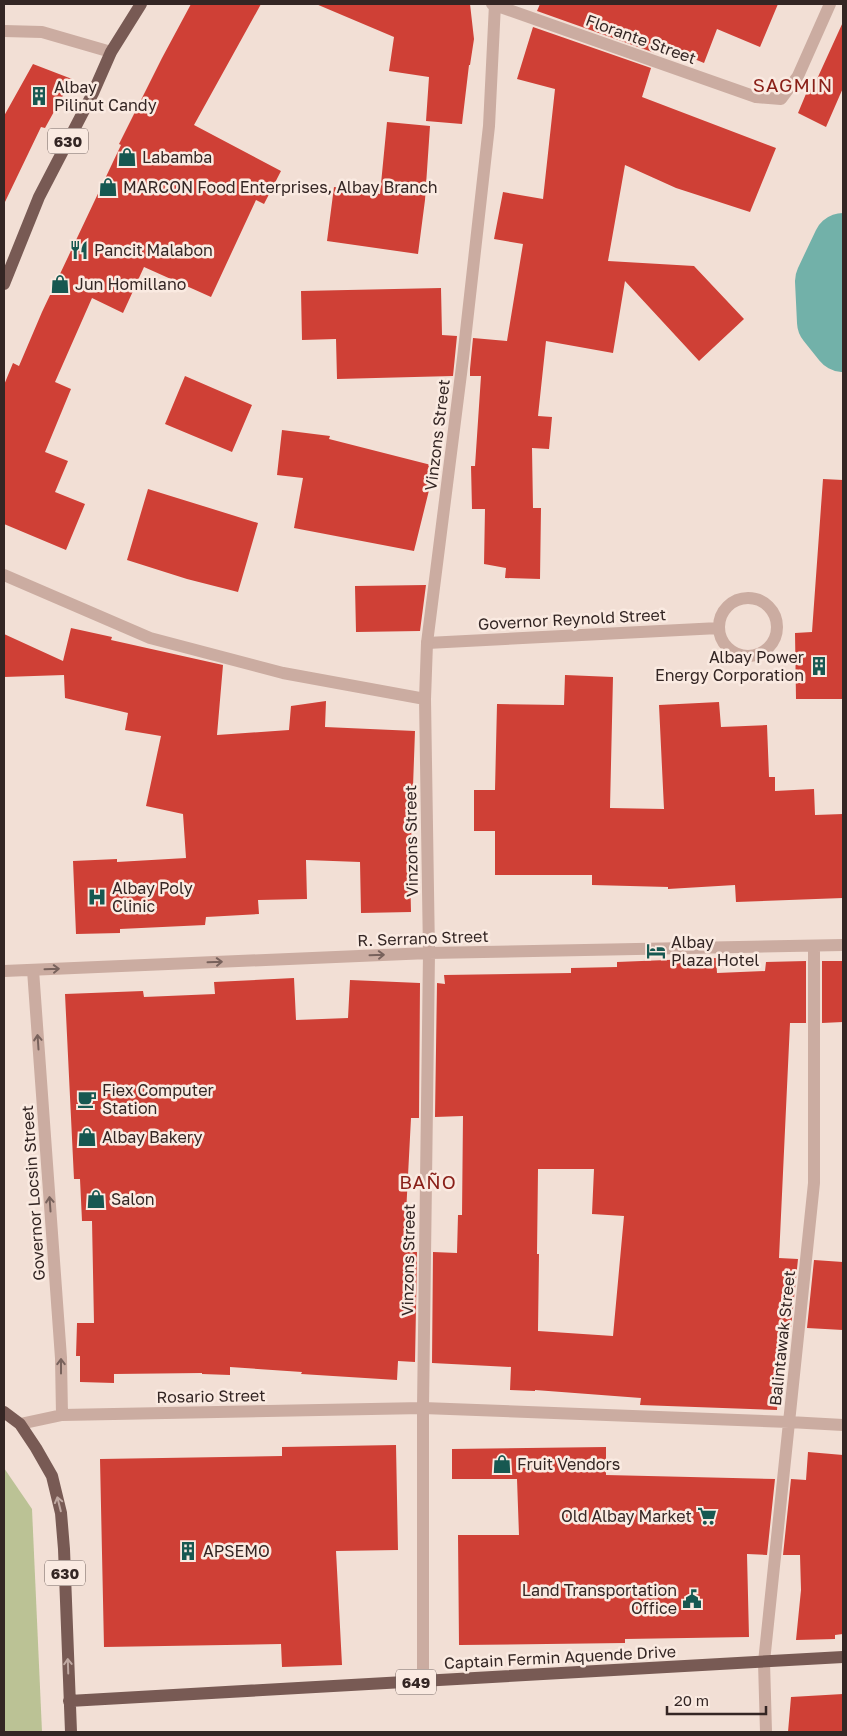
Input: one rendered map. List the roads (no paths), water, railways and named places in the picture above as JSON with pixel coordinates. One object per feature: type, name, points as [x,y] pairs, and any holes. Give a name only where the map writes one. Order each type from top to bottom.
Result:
[{"type":"main road","name":"630","points":[[4,284],[39,197],[93,93],[111,52],[141,4]]},
{"type":"main road","name":"630","points":[[4,1412],[20,1424],[52,1476],[61,1513],[64,1549],[70,1732]]},
{"type":"main road","name":"Captain Fermin Aquende Drive","points":[[69,1701],[843,1657]]},
{"type":"street","name":"Florante Street","points":[[494,4],[756,97],[781,99],[798,76],[830,4]]},
{"type":"street","name":"Vinzons Street","points":[[423,1681],[423,1408],[429,953],[425,699],[427,643],[463,358],[489,126],[494,4]]},
{"type":"street","points":[[4,31],[42,32],[111,52]]},
{"type":"street","points":[[4,575],[150,638],[283,673],[425,699]]},
{"type":"street","points":[[741,598],[761,600],[769,606],[777,624],[773,642],[767,649],[750,656],[741,655],[726,646],[721,638],[719,628],[720,618],[724,609],[732,602],[741,598]]},
{"type":"street","name":"Governor Reynold Street","points":[[427,643],[719,628]]},
{"type":"street","name":"R. Serrano Street","points":[[4,971],[429,953],[843,945]]},
{"type":"street","name":"Balintawak Street","points":[[766,1732],[764,1662],[814,1182],[814,946]]},
{"type":"street","name":"Governor Locsin Street","points":[[33,970],[61,1358],[62,1415]]},
{"type":"street","name":"Rosario Street","points":[[20,1424],[62,1415],[423,1408],[843,1425]]},
{"type":"waterway","points":[[843,243],[825,281],[827,322],[843,342]]},
{"type":"place","name":"Albay Pilinut Candy","points":[[39,96]]},
{"type":"place","name":"Labamba","points":[[127,157]]},
{"type":"place","name":"MARCON Food Enterprises, Albay Branch","points":[[108,187]]},
{"type":"place","name":"Pancit Malabon","points":[[79,250]]},
{"type":"place","name":"Jun Homillano","points":[[60,284]]},
{"type":"place","name":"Albay Power Energy Corporation","points":[[819,666]]},
{"type":"place","name":"Albay Poly Clinic","points":[[97,897]]},
{"type":"place","name":"Albay Plaza Hotel","points":[[656,951]]},
{"type":"place","name":"Fiex Computer Station","points":[[87,1099]]},
{"type":"place","name":"Albay Bakery","points":[[87,1137]]},
{"type":"place","name":"Salon","points":[[96,1199]]},
{"type":"place","name":"Fruit Vendors","points":[[502,1464]]},
{"type":"place","name":"Old Albay Market","points":[[707,1516]]},
{"type":"place","name":"APSEMO","points":[[188,1551]]},
{"type":"place","name":"Land Transportation Office","points":[[692,1599]]},
{"type":"district","name":"SAGMIN","points":[[793,84]]},
{"type":"district","name":"BAÑO","points":[[428,1181]]}]
